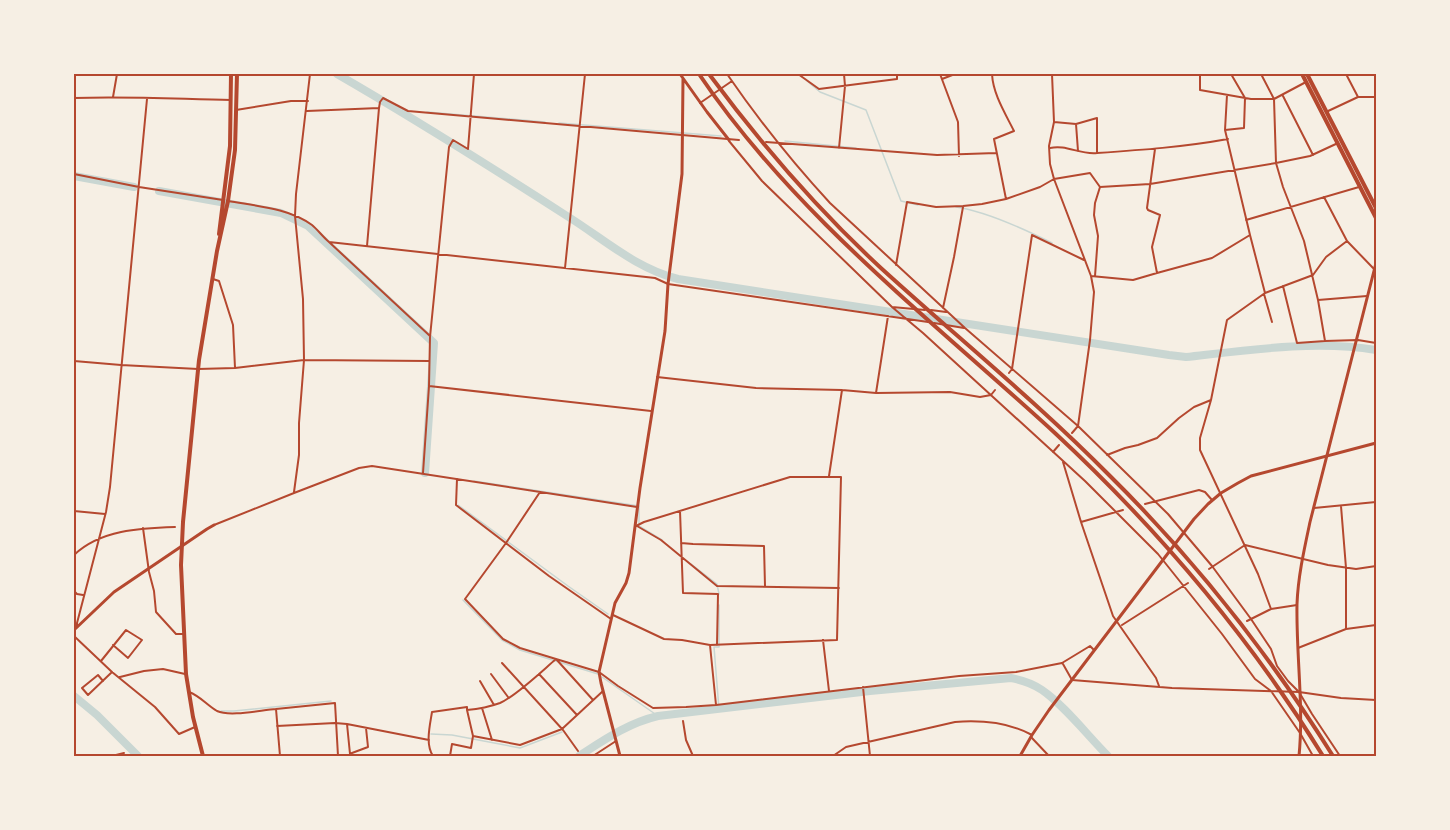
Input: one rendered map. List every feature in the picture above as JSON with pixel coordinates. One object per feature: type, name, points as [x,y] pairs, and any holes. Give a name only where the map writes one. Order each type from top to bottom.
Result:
[{"type":"highway","points":[[226,200],[230,146],[231,74]]},
{"type":"highway","points":[[203,756],[195,727],[186,675],[181,546],[198,369],[222,220],[236,150],[237,74]]},
{"type":"highway","points":[[699,74],[755,147],[836,235],[1056,435],[1180,560],[1268,674],[1323,756]]},
{"type":"highway","points":[[709,74],[762,143],[801,188],[865,252],[1070,437],[1185,554],[1246,630],[1333,756]]},
{"type":"highway","points":[[1302,74],[1377,208]]},
{"type":"highway","points":[[1307,74],[1338,143],[1377,218]]},
{"type":"street","points":[[113,97],[117,74]]},
{"type":"street","points":[[294,493],[299,455],[304,360],[303,299],[295,216],[310,74]]},
{"type":"street","points":[[423,474],[430,337],[449,147],[453,140],[468,149],[474,74]]},
{"type":"street","points":[[565,269],[585,74]]},
{"type":"street","points":[[680,74],[762,181],[892,307],[1085,481],[1163,560],[1255,680],[1271,691],[1313,756]]},
{"type":"street","points":[[727,74],[778,142],[830,203],[965,328],[1078,426],[1156,502],[1184,533],[1212,566],[1251,619],[1271,649],[1277,666],[1299,692],[1340,756]]},
{"type":"street","points":[[798,74],[819,89],[897,79],[897,74]]},
{"type":"street","points":[[839,148],[845,86],[844,74]]},
{"type":"street","points":[[940,74],[958,122],[958,156]]},
{"type":"street","points":[[942,79],[955,74]]},
{"type":"street","points":[[992,74],[997,96],[1014,131],[994,139],[1006,199]]},
{"type":"street","points":[[1052,74],[1054,122],[1049,148],[1050,164],[1084,260],[1093,276]]},
{"type":"street","points":[[1200,74],[1200,90],[1245,98],[1274,99],[1306,82]]},
{"type":"street","points":[[1226,130],[1244,128],[1245,98],[1231,74]]},
{"type":"street","points":[[1261,74],[1274,99],[1276,163],[1304,241],[1313,275],[1325,341]]},
{"type":"street","points":[[1346,74],[1358,97]]},
{"type":"street","points":[[620,756],[599,672],[615,603],[629,573],[651,411],[665,331],[668,284],[682,174],[683,79]]},
{"type":"street","points":[[700,103],[732,81]]},
{"type":"street","points":[[1227,95],[1226,130],[1272,322]]},
{"type":"street","points":[[1283,95],[1313,155]]},
{"type":"street","points":[[1325,113],[1358,97],[1377,97]]},
{"type":"street","points":[[74,98],[231,100]]},
{"type":"street","points":[[367,246],[379,108],[383,98],[408,111],[739,140]]},
{"type":"street","points":[[77,627],[110,487],[147,99]]},
{"type":"street","points":[[236,110],[291,101],[308,101]]},
{"type":"street","points":[[306,111],[379,108]]},
{"type":"street","points":[[1054,122],[1076,124],[1096,118],[1097,153]]},
{"type":"street","points":[[1076,124],[1078,151]]},
{"type":"street","points":[[1049,148],[1058,146],[1088,154],[1155,149],[1228,139]]},
{"type":"street","points":[[766,142],[926,155],[958,156],[996,153]]},
{"type":"street","points":[[1100,187],[1150,184],[1276,163],[1313,155],[1338,143]]},
{"type":"street","points":[[1155,149],[1148,210],[1160,215],[1152,247],[1157,273]]},
{"type":"street","points":[[896,265],[907,202],[936,207],[963,206],[1006,199],[1040,187],[1054,179],[1090,173],[1100,187]]},
{"type":"street","points":[[74,174],[139,187],[226,200],[295,216],[312,225],[430,337]]},
{"type":"street","points":[[1246,220],[1360,186]]},
{"type":"street","points":[[1072,433],[1078,426],[1090,347],[1093,276],[1098,236],[1094,215],[1100,187]]},
{"type":"street","points":[[1324,197],[1347,241],[1375,270]]},
{"type":"street","points":[[943,308],[963,206]]},
{"type":"street","points":[[1009,373],[1012,369],[1018,336],[1032,235],[1084,260]]},
{"type":"street","points":[[1093,276],[1133,280],[1212,258],[1250,235]]},
{"type":"street","points":[[1271,609],[1258,574],[1200,450],[1202,427],[1211,400],[1227,320],[1265,294],[1313,275],[1326,257],[1347,241]]},
{"type":"street","points":[[329,242],[655,278],[668,284],[965,328]]},
{"type":"street","points":[[1299,756],[1297,605],[1302,559],[1377,263]]},
{"type":"street","points":[[212,279],[219,281],[233,324],[235,368]]},
{"type":"street","points":[[1282,286],[1297,343],[1325,341],[1377,343]]},
{"type":"street","points":[[1318,300],[1367,296]]},
{"type":"street","points":[[892,307],[949,313]]},
{"type":"street","points":[[876,393],[888,316]]},
{"type":"street","points":[[74,361],[198,369],[235,368],[304,360],[429,361]]},
{"type":"street","points":[[657,377],[756,388],[876,393],[950,392],[980,397],[991,395],[995,390]]},
{"type":"street","points":[[429,386],[651,411]]},
{"type":"street","points":[[830,476],[842,390]]},
{"type":"street","points":[[1107,455],[1157,438],[1194,407],[1211,400]]},
{"type":"street","points":[[1020,756],[1057,699],[1194,519],[1221,493],[1251,476],[1376,443],[1377,486]]},
{"type":"street","points":[[1053,452],[1059,446]]},
{"type":"street","points":[[1063,462],[1080,522],[1113,616],[1156,678],[1159,688]]},
{"type":"street","points":[[74,630],[109,596],[214,525],[366,467],[379,466],[637,507]]},
{"type":"street","points":[[457,479],[456,505],[549,576],[611,617],[664,639],[710,645],[837,640],[841,477],[790,477],[636,526]]},
{"type":"street","points":[[1145,504],[1199,490],[1205,492],[1212,500]]},
{"type":"street","points":[[540,492],[465,599],[503,639],[520,648],[599,672],[652,708],[716,705],[959,676],[1016,672],[1062,663],[1090,646],[1094,651]]},
{"type":"street","points":[[1314,508],[1377,502]]},
{"type":"street","points":[[1341,506],[1346,568],[1346,629]]},
{"type":"street","points":[[1080,522],[1123,510]]},
{"type":"street","points":[[74,511],[105,513]]},
{"type":"street","points":[[680,511],[683,593],[718,594],[717,645]]},
{"type":"street","points":[[74,554],[83,546],[98,539],[138,528],[175,526]]},
{"type":"street","points":[[636,526],[661,540],[717,586],[839,588]]},
{"type":"street","points":[[143,528],[157,613],[176,634],[183,634]]},
{"type":"street","points":[[681,543],[764,546],[765,587]]},
{"type":"street","points":[[1209,569],[1245,545],[1346,568],[1377,566]]},
{"type":"street","points":[[1121,626],[1188,583]]},
{"type":"street","points":[[74,591],[83,595]]},
{"type":"street","points":[[1247,621],[1271,609],[1297,605]]},
{"type":"street","points":[[1298,648],[1346,629],[1377,625]]},
{"type":"street","points":[[101,661],[113,645],[126,630],[142,640],[128,658],[113,645]]},
{"type":"street","points":[[1222,634],[1226,632]]},
{"type":"street","points":[[74,636],[112,672],[155,707],[179,734],[195,727]]},
{"type":"street","points":[[823,640],[829,691]]},
{"type":"street","points":[[710,645],[716,705]]},
{"type":"street","points":[[467,710],[502,702],[556,659]]},
{"type":"street","points":[[556,659],[593,700]]},
{"type":"street","points":[[502,663],[563,730],[578,751]]},
{"type":"street","points":[[1062,663],[1072,680]]},
{"type":"street","points":[[120,677],[163,669],[186,675]]},
{"type":"street","points":[[103,681],[98,675],[82,688],[88,695],[103,681],[112,672]]},
{"type":"street","points":[[491,674],[508,698]]},
{"type":"street","points":[[539,674],[577,715]]},
{"type":"street","points":[[1072,680],[1159,688],[1299,692],[1349,699],[1377,700]]},
{"type":"street","points":[[480,681],[494,705]]},
{"type":"street","points":[[863,688],[870,756]]},
{"type":"street","points":[[188,692],[221,713],[335,703],[338,756]]},
{"type":"street","points":[[473,736],[520,745],[563,730],[603,692]]},
{"type":"street","points":[[431,755],[428,735],[432,712],[467,707],[473,736],[471,748],[452,744],[450,756]]},
{"type":"street","points":[[482,708],[492,740]]},
{"type":"street","points":[[276,709],[280,756]]},
{"type":"street","points":[[833,756],[846,747],[868,741],[940,725],[970,721],[1010,726],[1031,736],[1049,756]]},
{"type":"street","points":[[683,722],[686,740],[693,756]]},
{"type":"street","points":[[277,726],[347,724],[428,740]]},
{"type":"street","points":[[347,724],[350,754]]},
{"type":"street","points":[[344,756],[368,747],[366,728]]},
{"type":"street","points":[[593,756],[615,738]]},
{"type":"street","points":[[112,756],[124,753]]},
{"type":"waterway","points":[[337,74],[481,161],[620,252],[648,268],[678,279],[1186,357],[1306,346],[1376,350]]},
{"type":"waterway","points":[[807,81],[820,92],[866,110],[901,201],[918,205]]},
{"type":"waterway","points":[[427,112],[545,122]]},
{"type":"waterway","points":[[559,123],[721,136]]},
{"type":"waterway","points":[[785,141],[856,148]]},
{"type":"waterway","points":[[74,176],[134,187]]},
{"type":"waterway","points":[[159,191],[281,213],[308,226],[434,343],[425,473]]},
{"type":"waterway","points":[[956,207],[992,217],[1052,243]]},
{"type":"waterway","points":[[474,481],[639,506],[639,526],[662,540]]},
{"type":"waterway","points":[[458,505],[608,614]]},
{"type":"waterway","points":[[691,564],[717,584],[719,594]]},
{"type":"waterway","points":[[463,600],[502,640],[520,650],[598,674]]},
{"type":"waterway","points":[[719,605],[719,647],[714,647],[719,709]]},
{"type":"waterway","points":[[602,677],[658,716]]},
{"type":"waterway","points":[[579,756],[626,728],[658,716],[870,691],[1011,678],[1031,684],[1050,696],[1108,756]]},
{"type":"waterway","points":[[74,696],[97,715],[138,756]]},
{"type":"waterway","points":[[221,711],[331,701]]},
{"type":"waterway","points":[[431,734],[452,735],[520,748],[562,732]]}]
